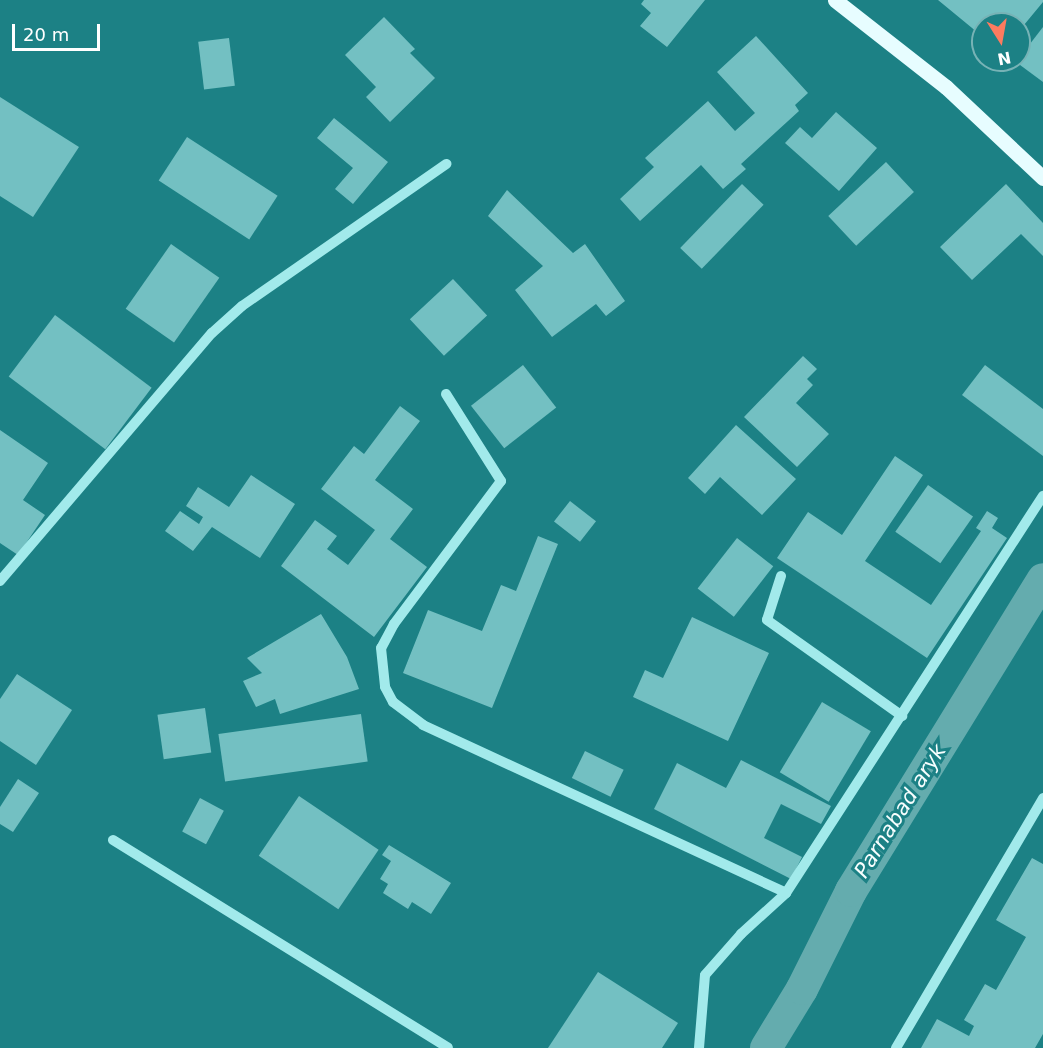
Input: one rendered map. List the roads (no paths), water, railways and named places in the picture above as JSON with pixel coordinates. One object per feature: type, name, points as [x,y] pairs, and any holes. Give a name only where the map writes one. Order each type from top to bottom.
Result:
[{"type":"main road","points":[[835,0],[946,87],[1043,178]]},
{"type":"street","points":[[0,582],[212,333],[252,300],[446,164]]},
{"type":"street","points":[[446,394],[501,481],[394,624],[381,648],[385,687],[393,702],[423,725],[786,893]]},
{"type":"street","points":[[699,1048],[705,975],[741,934],[786,893],[1043,496]]},
{"type":"street","points":[[781,576],[767,620],[902,716]]},
{"type":"street","points":[[896,1048],[1043,798]]},
{"type":"street","points":[[113,840],[448,1048]]},
{"type":"waterway","name":"Parnabad aryk","points":[[766,1048],[802,989],[851,891],[1043,579]]}]
